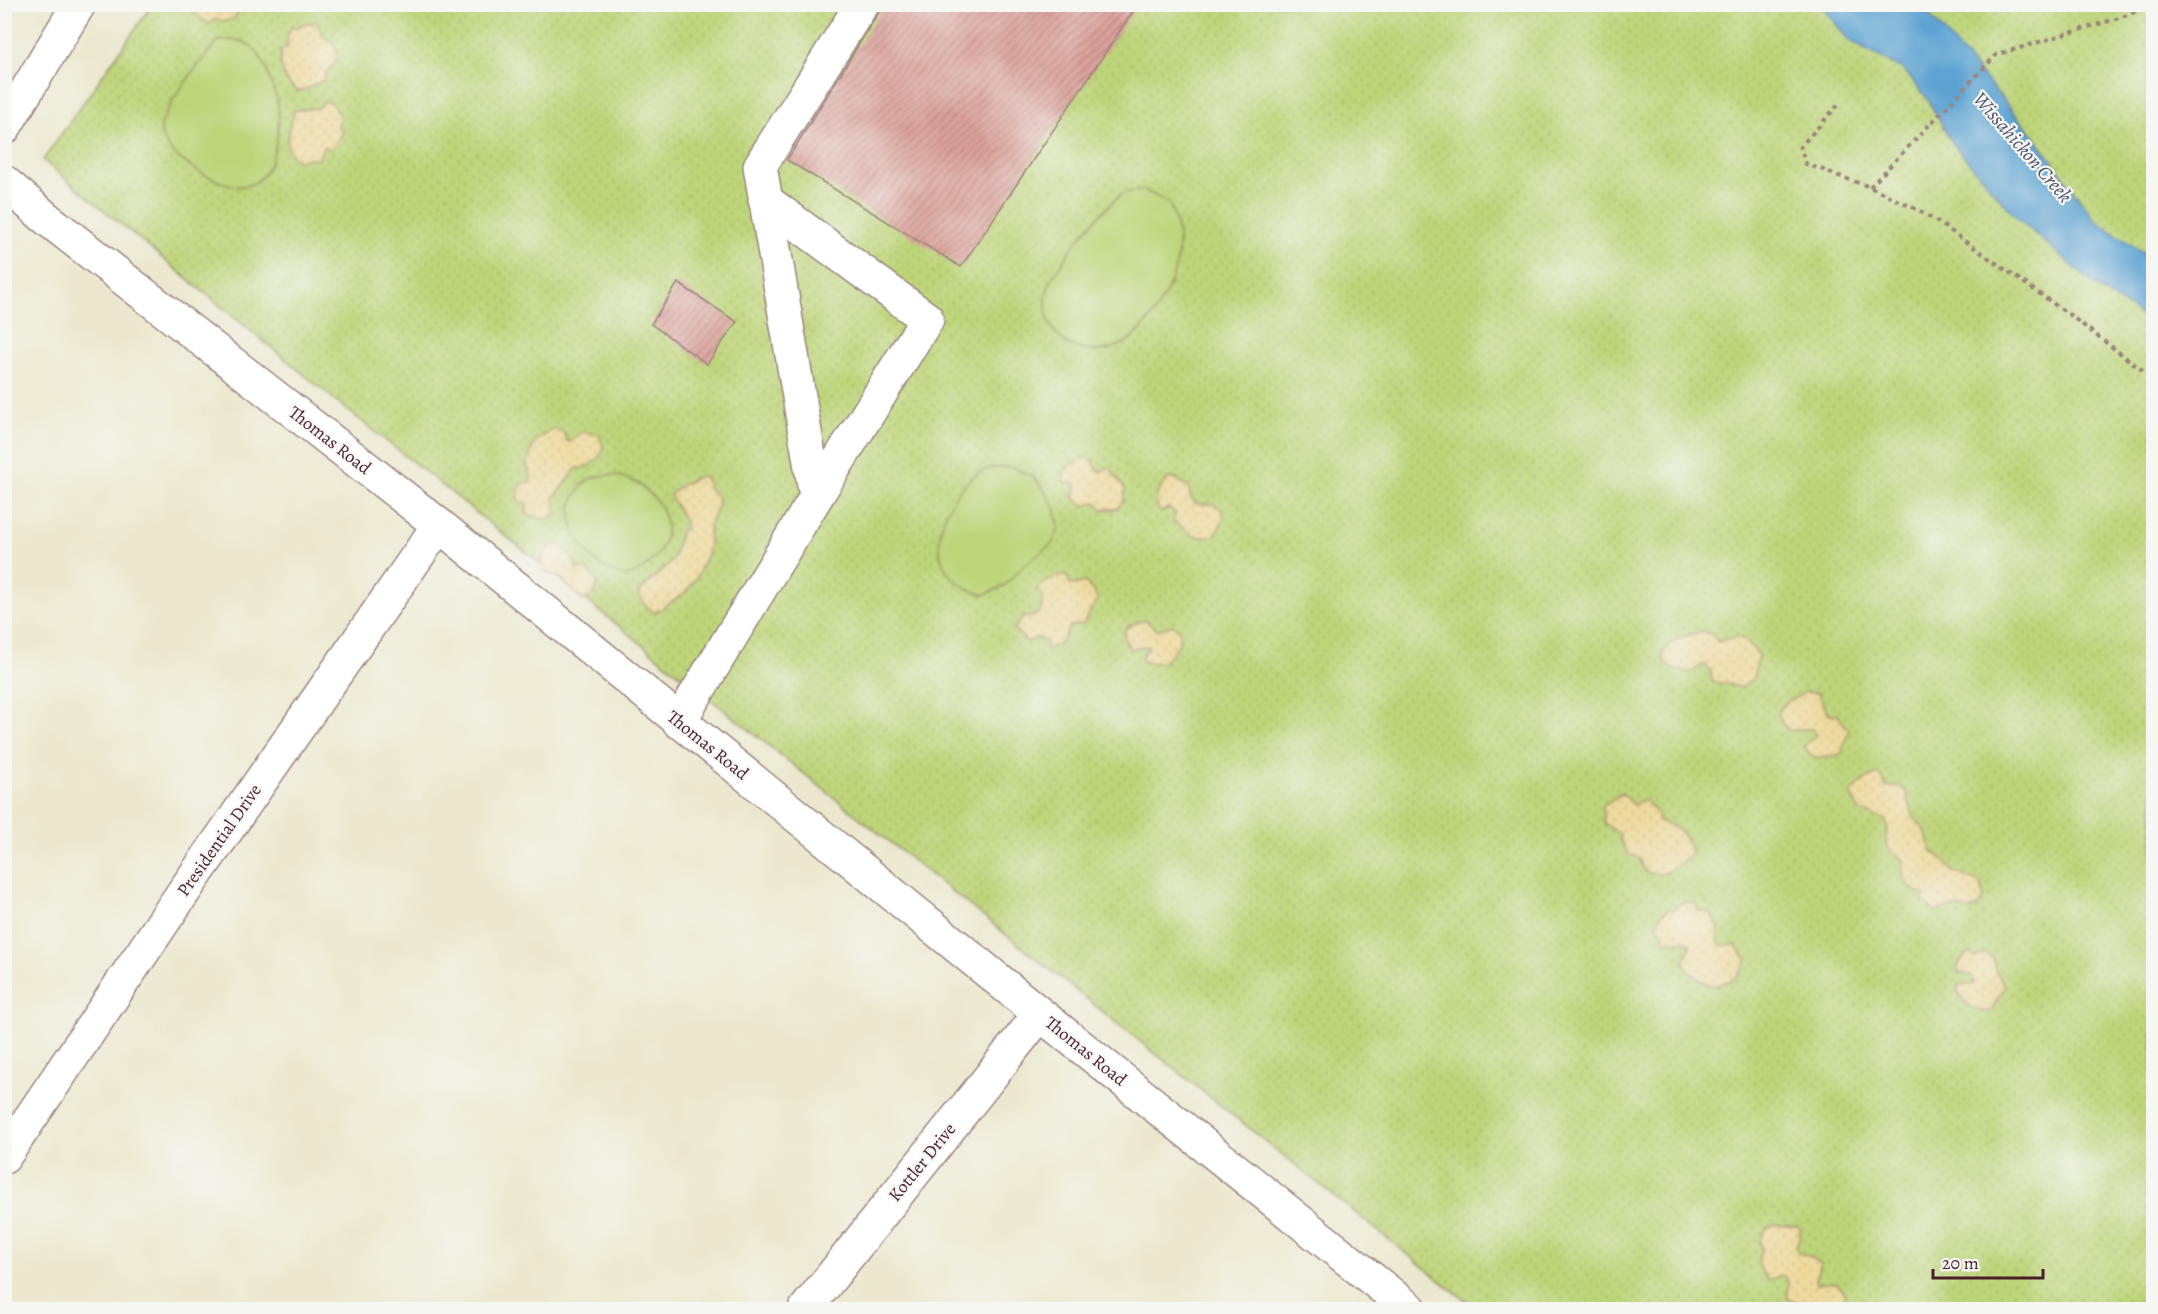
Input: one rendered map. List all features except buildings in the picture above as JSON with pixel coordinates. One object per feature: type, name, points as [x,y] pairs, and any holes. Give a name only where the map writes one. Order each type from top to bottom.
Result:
[{"type":"street","points":[[4,128],[79,4]]},
{"type":"street","points":[[816,497],[760,166],[862,4]]},
{"type":"street","name":"Thomas Road","points":[[4,182],[46,218],[439,525],[1040,1014],[1411,1310]]},
{"type":"street","points":[[679,722],[927,319],[765,200]]},
{"type":"street","name":"Presidential Drive","points":[[4,1157],[178,900],[439,525]]},
{"type":"street","name":"Kottler Drive","points":[[805,1310],[1040,1014]]},
{"type":"path","points":[[1870,187],[1996,55],[2119,18],[2154,5]]},
{"type":"path","points":[[1838,105],[1800,147],[1806,164],[1870,187],[1920,211],[2071,316],[2154,379]]},
{"type":"green space","points":[[152,5],[2153,5],[2153,1309],[1476,1309],[335,400],[43,160]]},
{"type":"green space","points":[[218,41],[241,41],[252,47],[266,68],[277,103],[278,128],[269,166],[263,176],[254,183],[244,186],[221,182],[180,159],[169,148],[163,138],[161,128],[169,107]]},
{"type":"green space","points":[[1143,190],[1169,203],[1176,224],[1179,245],[1177,260],[1165,295],[1142,328],[1124,343],[1110,349],[1096,351],[1082,350],[1070,345],[1059,337],[1051,326],[1047,313],[1046,297],[1051,282],[1071,250],[1102,212],[1125,193]]},
{"type":"green space","points":[[1011,467],[1032,476],[1043,488],[1056,511],[1059,528],[1053,543],[1023,566],[1004,586],[984,595],[955,580],[943,564],[940,548],[941,531],[954,498],[965,484],[978,474],[992,468]]},
{"type":"green space","points":[[611,475],[622,477],[645,489],[654,498],[665,520],[666,533],[663,545],[646,566],[633,574],[621,575],[609,571],[598,563],[587,553],[573,528],[571,515],[573,502],[579,490],[593,478]]},
{"type":"sand","points":[[194,4],[241,5],[234,19],[223,21],[216,19],[209,24],[193,12]]},
{"type":"sand","points":[[304,23],[317,23],[324,37],[334,43],[337,56],[336,62],[326,71],[324,80],[305,90],[298,91],[283,73],[281,50],[288,47],[287,36],[292,27],[296,28]]},
{"type":"sand","points":[[323,102],[331,102],[340,116],[337,125],[343,133],[332,149],[323,147],[318,160],[309,158],[301,161],[293,156],[288,146],[288,133],[293,114],[295,110],[318,108]]},
{"type":"sand","points":[[555,428],[558,432],[564,432],[566,440],[570,442],[583,433],[599,435],[603,450],[586,467],[577,468],[554,497],[556,514],[542,519],[528,514],[526,508],[528,504],[520,502],[517,496],[521,484],[530,482],[531,477],[527,465],[535,441]]},
{"type":"sand","points":[[1080,458],[1092,460],[1098,471],[1101,472],[1107,467],[1111,469],[1125,489],[1123,501],[1117,509],[1103,509],[1096,502],[1086,506],[1074,498],[1077,485],[1065,483],[1063,473]]},
{"type":"sand","points":[[700,476],[706,477],[708,487],[718,498],[718,505],[709,526],[709,549],[697,577],[686,592],[655,613],[645,605],[638,593],[673,560],[681,530],[686,529],[685,522],[670,495],[681,485]]},
{"type":"sand","points":[[1168,478],[1179,480],[1189,488],[1190,497],[1196,504],[1214,504],[1224,512],[1223,520],[1215,536],[1192,535],[1173,521],[1176,513],[1169,508],[1162,512],[1159,511],[1157,497]]},
{"type":"sand","points":[[553,545],[562,546],[575,561],[576,570],[585,568],[598,582],[592,596],[582,600],[560,578],[546,572],[541,562],[545,550]]},
{"type":"sand","points":[[1059,576],[1067,576],[1070,585],[1085,582],[1094,592],[1097,600],[1083,624],[1070,626],[1061,642],[1045,649],[1046,642],[1037,637],[1027,642],[1014,629],[1023,617],[1032,617],[1040,612],[1044,597],[1037,589]]},
{"type":"sand","points":[[1145,620],[1157,630],[1173,625],[1180,632],[1179,644],[1164,662],[1147,663],[1142,660],[1142,655],[1149,648],[1145,646],[1131,649],[1124,637],[1128,626]]},
{"type":"sand","points":[[1703,631],[1711,634],[1718,642],[1737,637],[1750,644],[1759,655],[1754,678],[1742,688],[1712,682],[1711,671],[1703,664],[1690,673],[1681,669],[1672,670],[1662,658],[1668,646],[1678,639]]},
{"type":"sand","points":[[1806,692],[1818,693],[1828,713],[1837,715],[1849,730],[1841,754],[1820,758],[1811,755],[1804,746],[1816,736],[1813,729],[1793,730],[1785,727],[1778,713],[1781,708],[1787,702]]},
{"type":"sand","points":[[1878,774],[1882,777],[1886,787],[1899,786],[1906,792],[1913,816],[1925,830],[1932,851],[1944,860],[1952,871],[1981,883],[1984,897],[1980,905],[1971,910],[1957,907],[1935,911],[1922,901],[1925,896],[1909,887],[1902,872],[1904,867],[1902,859],[1890,850],[1886,843],[1888,828],[1885,820],[1860,811],[1852,798],[1852,792],[1864,780]]},
{"type":"sand","points":[[1622,793],[1633,804],[1645,800],[1658,814],[1657,821],[1670,825],[1683,834],[1692,851],[1680,864],[1664,873],[1648,873],[1639,858],[1629,856],[1620,840],[1621,835],[1604,823],[1602,808]]},
{"type":"sand","points":[[1682,902],[1695,903],[1698,911],[1709,912],[1718,925],[1717,940],[1721,946],[1734,944],[1747,960],[1734,979],[1711,986],[1687,971],[1684,960],[1691,945],[1686,941],[1666,941],[1657,923],[1662,914],[1669,909],[1673,910]]},
{"type":"sand","points":[[1986,953],[1993,958],[1996,971],[2005,987],[1991,1011],[1971,1006],[1957,990],[1958,985],[1974,984],[1972,976],[1958,972],[1958,965],[1965,955],[1973,954],[1975,958]]},
{"type":"sand","points":[[1775,1224],[1798,1226],[1801,1231],[1796,1247],[1798,1253],[1809,1256],[1821,1264],[1815,1279],[1816,1284],[1837,1283],[1845,1293],[1843,1304],[1834,1309],[1805,1309],[1800,1303],[1788,1298],[1788,1282],[1785,1277],[1780,1276],[1768,1280],[1759,1265],[1762,1248],[1759,1242],[1767,1228]]},
{"type":"water","name":"Wissahickon Creek","points":[[1821,5],[1921,5],[2032,133],[2095,220],[2153,259],[2153,323],[2103,292],[2018,219],[1953,144],[1926,97],[1904,70],[1849,41]]}]
